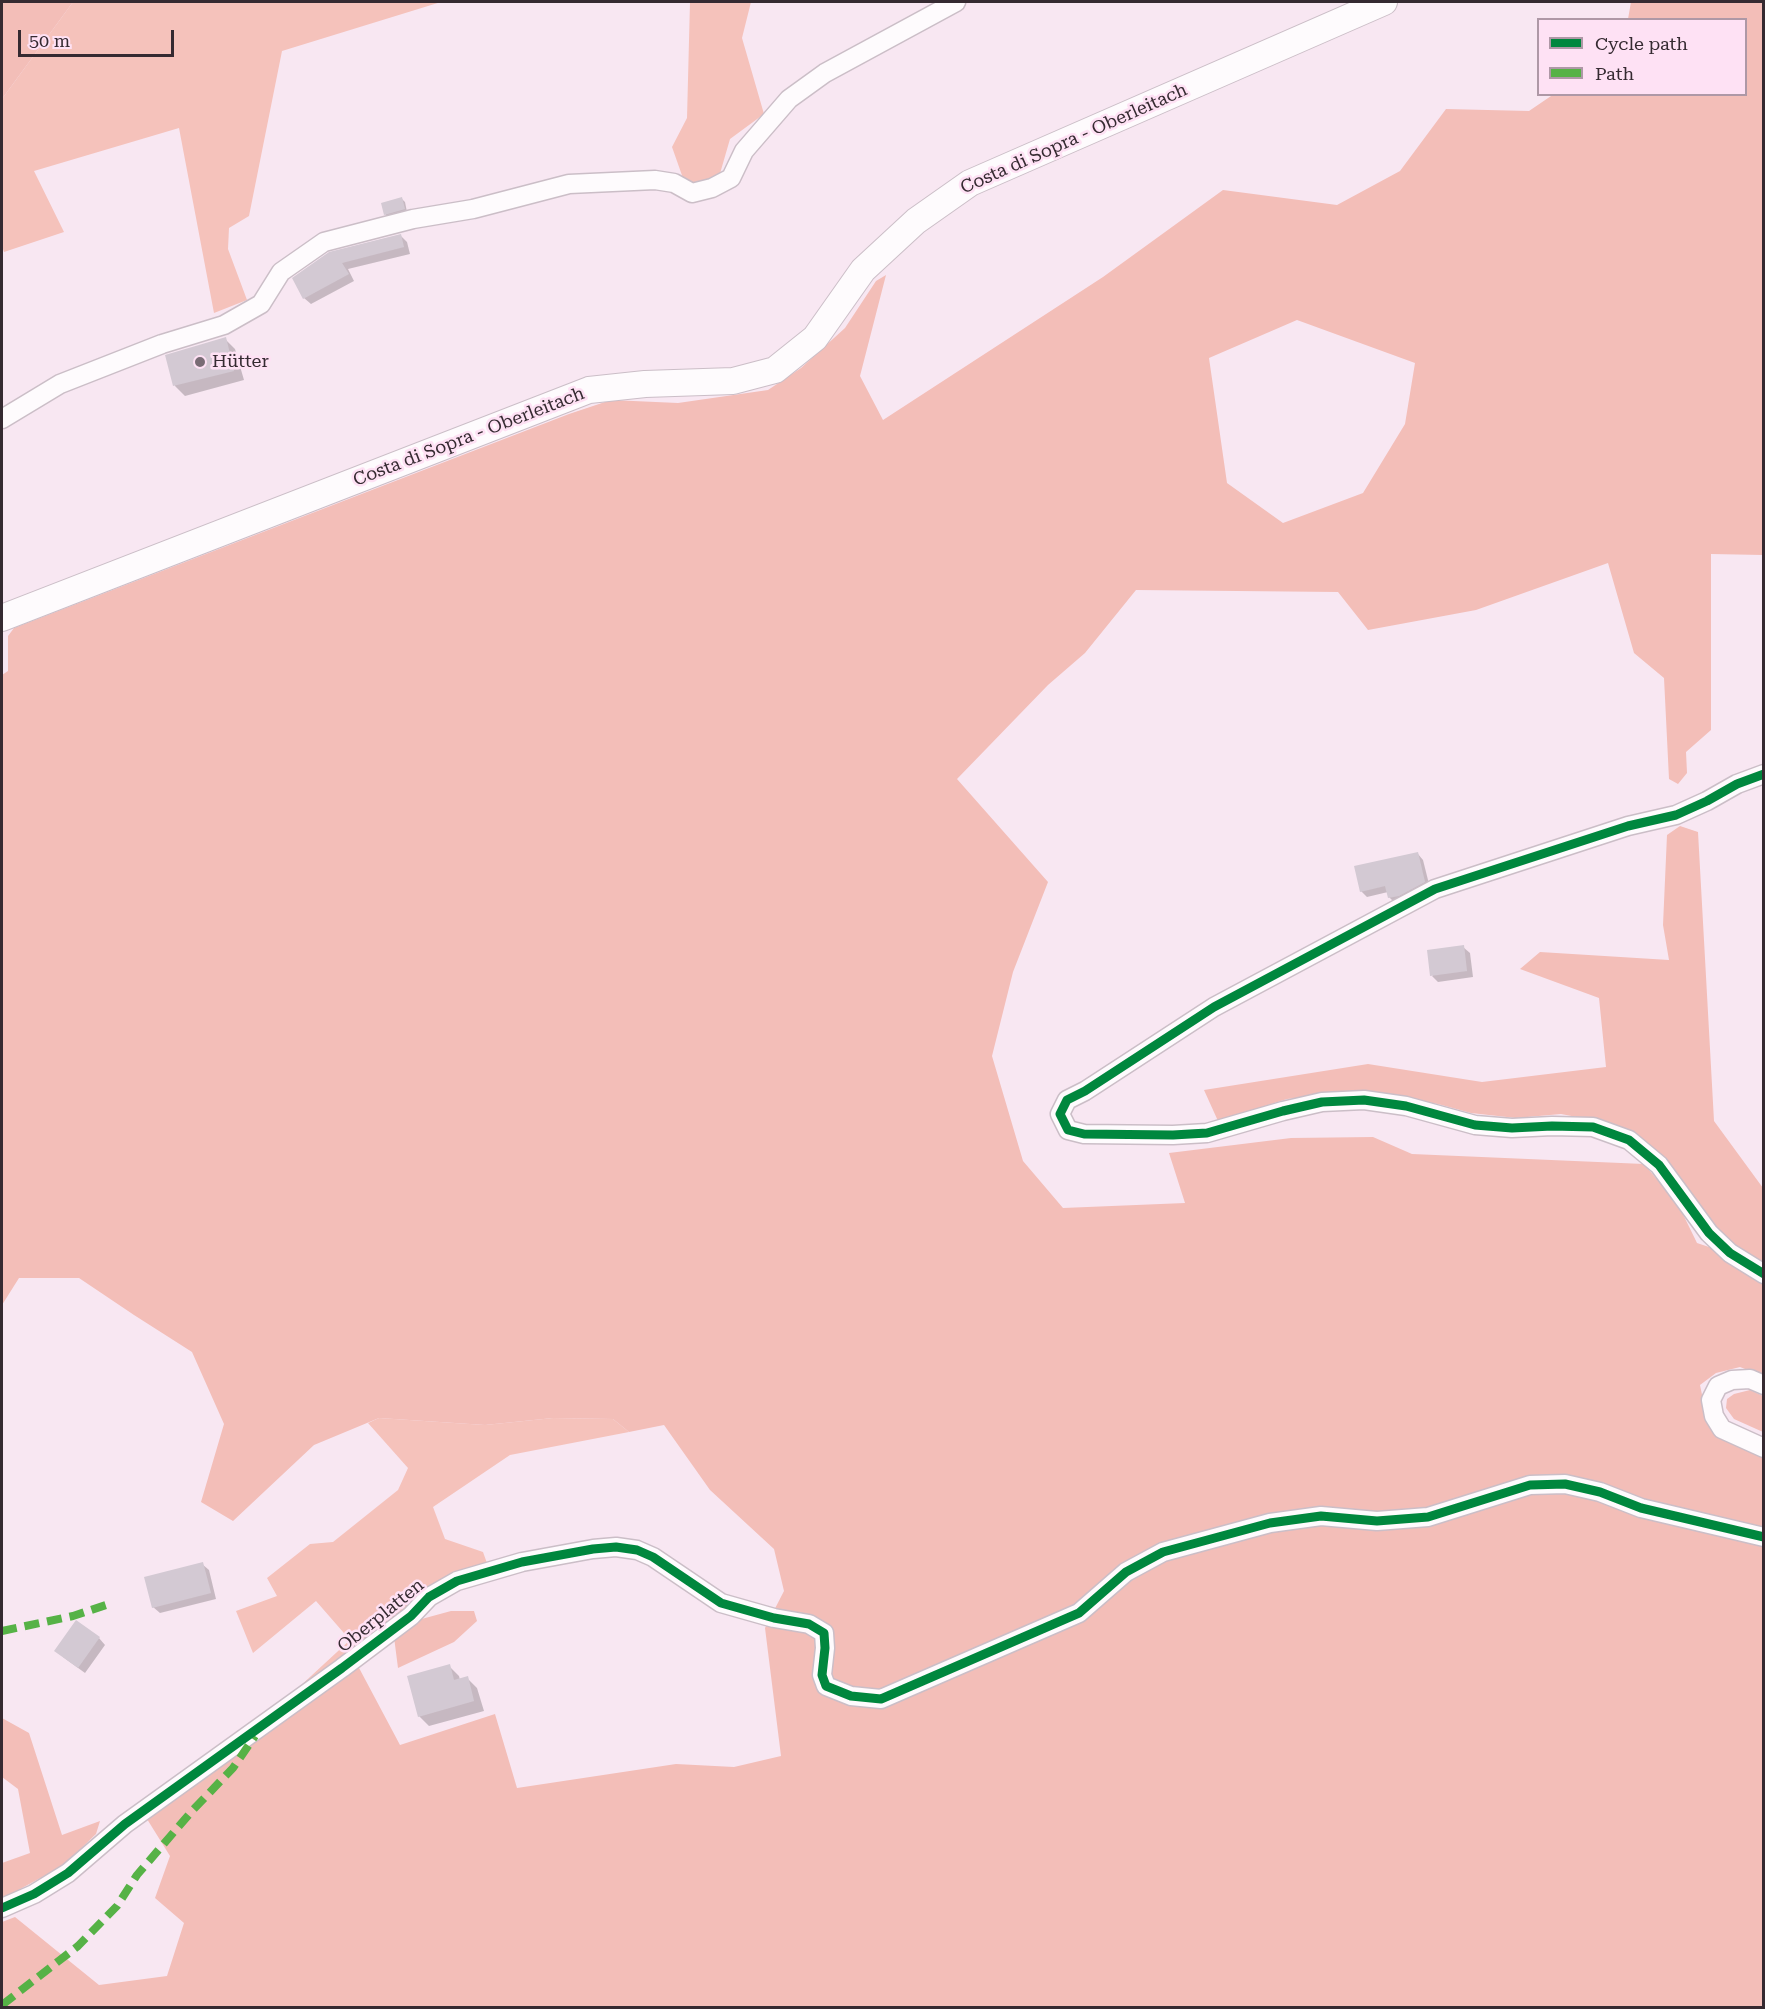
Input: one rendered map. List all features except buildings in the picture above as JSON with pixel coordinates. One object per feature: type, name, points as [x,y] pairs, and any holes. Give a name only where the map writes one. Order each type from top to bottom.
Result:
[{"type":"main road","name":"Costa di Sopra - Oberleitach","points":[[2,618],[589,390],[645,384],[733,381],[775,370],[815,338],[863,270],[915,221],[970,183],[1384,2]]},
{"type":"street","points":[[2,419],[60,384],[162,344],[224,325],[261,304],[280,272],[324,242],[413,219],[473,209],[569,184],[656,180],[674,183],[692,193],[712,189],[730,178],[744,151],[789,99],[825,73],[956,2]]},
{"type":"street","points":[[1764,774],[1737,784],[1707,801],[1676,814],[1628,826],[1435,889],[1214,1007],[1085,1091],[1067,1100],[1060,1114],[1068,1130],[1084,1134],[1173,1135],[1207,1133],[1322,1102],[1364,1100],[1406,1106],[1475,1125],[1512,1128],[1593,1127],[1629,1140],[1659,1165],[1708,1233],[1730,1253],[1764,1274]]},
{"type":"street","points":[[1764,1385],[1750,1379],[1732,1380],[1718,1386],[1711,1400],[1714,1416],[1722,1429],[1764,1449]]},
{"type":"street","name":"Oberplatten","points":[[2,1908],[34,1894],[68,1874],[125,1824],[342,1668],[411,1616],[429,1597],[457,1581],[522,1563],[592,1549],[616,1547],[637,1550],[653,1557],[722,1603],[774,1618],[809,1624],[824,1633],[822,1675],[826,1686],[851,1696],[881,1699],[1079,1613],[1126,1572],[1163,1552],[1270,1523],[1321,1516],[1377,1521],[1428,1517],[1530,1485],[1565,1484],[1600,1492],[1641,1508],[1764,1537]]},
{"type":"shaded area","points":[[2,2],[73,2],[2,99]]},
{"type":"shaded area","points":[[73,2],[441,2],[282,51],[249,216],[229,228],[228,249],[247,300],[214,313],[179,128],[34,171],[64,232],[4,252],[2,246],[2,99]]},
{"type":"shaded area","points":[[690,2],[751,2],[742,38],[764,114],[730,139],[719,177],[702,184],[684,181],[672,147],[687,118]]},
{"type":"shaded area","points":[[1631,2],[1763,2],[1763,555],[1711,554],[1711,730],[1686,752],[1687,773],[1678,784],[1669,779],[1664,678],[1634,653],[1608,563],[1476,610],[1368,630],[1338,592],[1136,590],[1085,653],[1048,685],[957,779],[1048,882],[1013,972],[992,1056],[1023,1161],[1063,1208],[1185,1203],[1169,1153],[1291,1138],[1373,1137],[1412,1154],[1644,1164],[1678,1204],[1697,1243],[1712,1248],[1763,1281],[1763,1376],[1740,1367],[1716,1373],[1700,1385],[1708,1424],[1728,1441],[1763,1457],[1763,2007],[2,2007],[2,1922],[15,1917],[99,1985],[167,1976],[184,1923],[155,1898],[170,1856],[147,1819],[358,1666],[400,1745],[495,1714],[517,1788],[676,1764],[734,1767],[781,1756],[765,1628],[784,1591],[774,1549],[710,1490],[664,1425],[629,1432],[613,1419],[553,1418],[485,1425],[379,1418],[314,1445],[233,1521],[201,1502],[224,1424],[192,1352],[79,1278],[19,1278],[2,1305],[2,675],[8,671],[8,636],[14,628],[569,414],[611,400],[678,403],[768,390],[801,368],[845,328],[876,281],[886,275],[860,376],[883,420],[1103,277],[1223,190],[1337,205],[1400,171],[1446,109],[1529,111],[1551,96],[1747,96],[1747,18],[1628,18]],"holes":[[[1297,320],[1415,363],[1405,424],[1363,493],[1283,523],[1227,483],[1209,358]]]},
{"type":"shaded area","points":[[1680,826],[1698,832],[1714,1121],[1763,1188],[1763,1263],[1723,1238],[1603,1122],[1561,1114],[1516,1118],[1471,1113],[1438,1104],[1380,1094],[1340,1093],[1287,1099],[1218,1121],[1204,1090],[1368,1064],[1482,1082],[1606,1067],[1599,998],[1520,969],[1540,952],[1669,960],[1663,925],[1667,835]]},
{"type":"shaded area","points":[[1750,1390],[1763,1396],[1763,1432],[1734,1419],[1726,1408],[1727,1399],[1734,1394]]},
{"type":"shaded area","points":[[379,1418],[485,1425],[553,1418],[613,1419],[629,1432],[510,1455],[433,1507],[445,1539],[483,1552],[488,1566],[445,1579],[420,1593],[405,1614],[271,1713],[350,1640],[316,1601],[253,1653],[236,1611],[277,1596],[267,1578],[310,1544],[333,1542],[398,1490],[408,1468],[368,1423]]},
{"type":"shaded area","points":[[451,1611],[474,1611],[477,1621],[454,1642],[398,1668],[394,1637],[418,1620]]},
{"type":"shaded area","points":[[2,1718],[29,1733],[62,1835],[100,1821],[96,1834],[64,1865],[2,1899],[2,1863],[30,1853],[18,1789],[2,1777]]},
{"type":"marked path","points":[[2,1631],[73,1616],[109,1604]]},
{"type":"marked path","points":[[2,2005],[78,1946],[117,1906],[137,1875],[192,1811],[233,1768],[255,1736]]},
{"type":"cycle path","points":[[1764,774],[1737,784],[1676,815],[1628,826],[1435,889],[1214,1007],[1085,1091],[1067,1100],[1060,1114],[1068,1130],[1084,1134],[1173,1135],[1207,1133],[1322,1102],[1364,1100],[1406,1106],[1475,1125],[1512,1128],[1593,1127],[1629,1140],[1659,1165],[1709,1233],[1730,1253],[1764,1274]]},
{"type":"cycle path","points":[[2,1908],[34,1894],[68,1873],[125,1824],[342,1668],[411,1616],[429,1597],[457,1581],[522,1562],[593,1549],[616,1547],[637,1550],[653,1557],[721,1603],[774,1618],[809,1624],[824,1633],[822,1675],[826,1686],[851,1696],[881,1699],[1079,1613],[1126,1572],[1163,1552],[1270,1523],[1321,1516],[1377,1521],[1428,1517],[1530,1485],[1565,1484],[1600,1492],[1641,1508],[1764,1537]]},
{"type":"place","name":"Hütter","points":[[200,362]]}]
